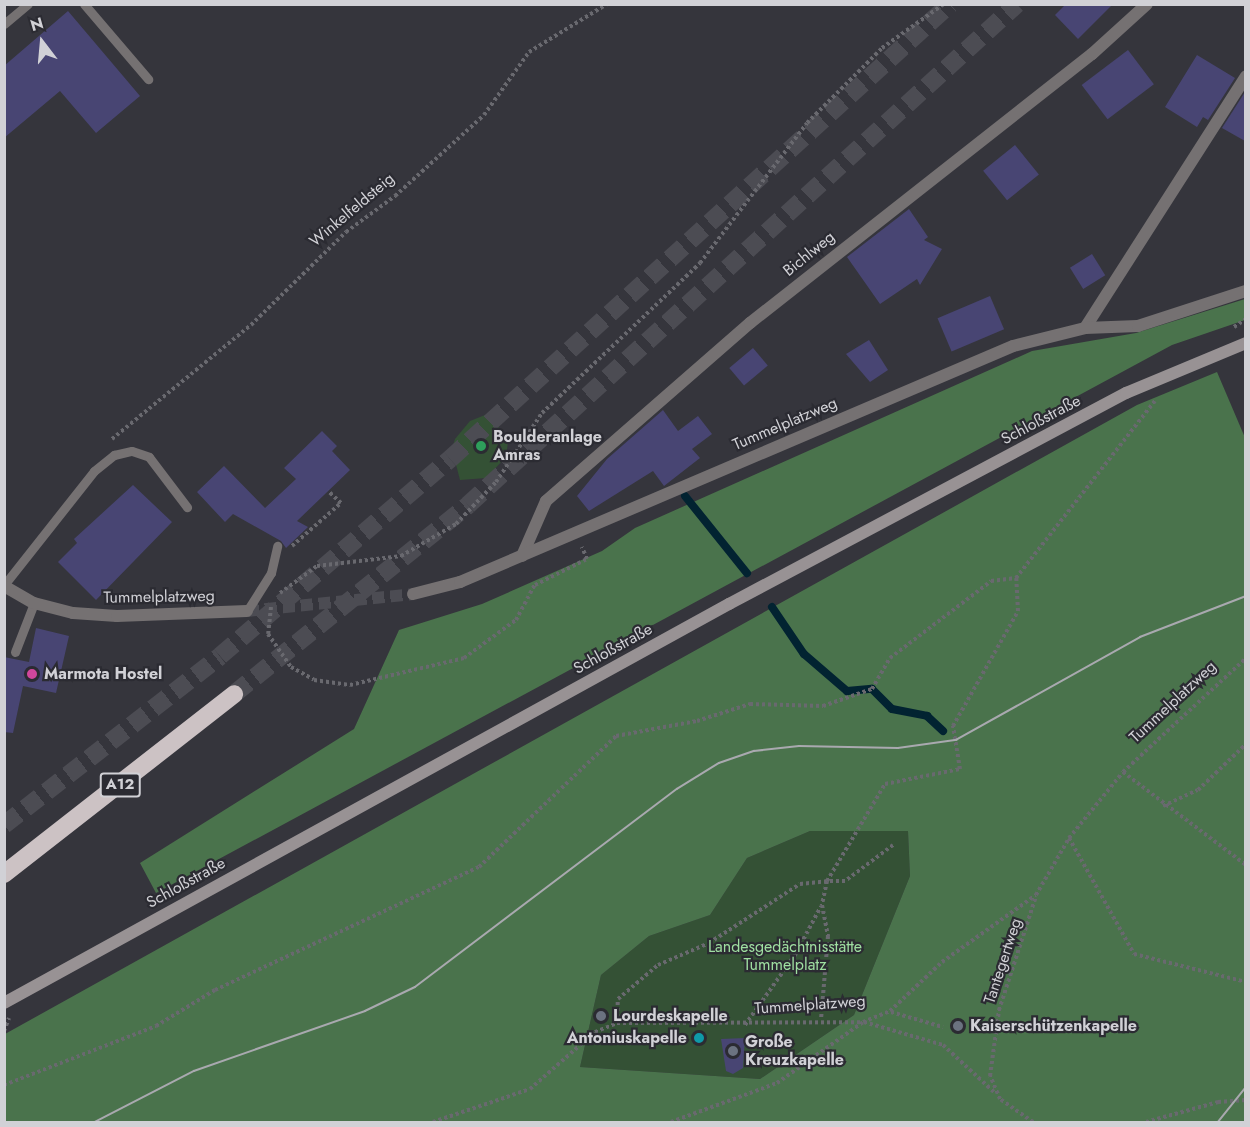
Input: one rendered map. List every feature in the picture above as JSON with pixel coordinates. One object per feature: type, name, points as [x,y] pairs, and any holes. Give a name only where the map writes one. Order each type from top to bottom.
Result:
[{"type":"highway","name":"A12","points":[[4,874],[234,694]]},
{"type":"main road","name":"Schloßstraße","points":[[4,1003],[729,604],[1126,393],[1245,343]]},
{"type":"street","name":"Bichlweg","points":[[522,556],[546,501],[750,323],[1074,69],[1148,4]]},
{"type":"street","points":[[1085,328],[1245,76]]},
{"type":"street","name":"Tummelplatzweg","points":[[413,594],[460,582],[1013,346],[1085,328],[1138,326],[1245,291]]},
{"type":"street","name":"Tummelplatzweg","points":[[4,585],[34,603],[73,613],[117,616],[247,611]]},
{"type":"lane","points":[[4,24],[28,4]]},
{"type":"lane","points":[[84,4],[148,79]]},
{"type":"lane","points":[[4,585],[94,471],[114,455],[132,451],[149,457],[187,507]]},
{"type":"lane","name":"Tummelplatzweg","points":[[247,611],[271,573],[277,546]]},
{"type":"lane","points":[[15,652],[34,603]]},
{"type":"path","name":"Winkelfeldsteig","points":[[94,471],[113,436],[251,325],[339,238],[395,196],[484,115],[529,52],[608,4]]},
{"type":"path","points":[[587,559],[535,585],[516,620],[464,658],[350,685],[305,676],[272,644],[269,612],[283,590],[306,571],[330,562],[401,556],[434,541],[462,519],[496,482],[554,400],[700,263],[807,123],[882,48],[944,4]]},
{"type":"path","points":[[744,1026],[795,955],[822,905],[826,880],[885,784],[960,769],[953,726],[1017,611],[1016,578],[1161,394]]},
{"type":"path","points":[[274,558],[341,503],[328,491]]},
{"type":"path","points":[[4,1085],[156,1026],[214,990],[479,867],[616,736],[697,721],[750,704],[823,706],[872,689],[890,658],[991,581],[1016,578]]},
{"type":"path","name":"Tummelplatzweg","points":[[433,1122],[530,1089],[595,1032],[617,1023],[744,1026],[821,1020],[863,1022],[890,1011],[942,962],[1036,895],[1069,838],[1123,772],[1245,658]]},
{"type":"path","points":[[1163,806],[1198,790],[1245,744]]},
{"type":"path","points":[[1123,772],[1163,806],[1245,865]]},
{"type":"path","points":[[1069,838],[1134,954],[1245,982]]},
{"type":"path","points":[[617,1023],[618,999],[658,965],[709,943],[800,884],[826,880],[844,881],[893,845]]},
{"type":"path","name":"Tantegertweg","points":[[996,1094],[990,1076],[993,1037],[1036,895]]},
{"type":"path","points":[[821,1020],[828,936],[822,905]]},
{"type":"path","points":[[890,1011],[943,1027]]},
{"type":"path","points":[[671,1122],[777,1083],[863,1022],[943,1045],[996,1094],[1033,1122]]},
{"type":"path","points":[[1146,1122],[1218,1102],[1245,1100]]},
{"type":"green space","points":[[1245,299],[1245,320],[1172,345],[156,893],[140,863],[354,729],[399,630],[482,604],[602,551],[635,528],[1032,351],[1136,333]]},
{"type":"green space","points":[[1217,372],[1246,440],[1245,1122],[5,1122],[5,1034],[1137,405]],"holes":[[[810,831],[908,831],[910,876],[854,1015],[760,1079],[580,1067],[601,975],[649,936],[710,915],[747,858]]]},
{"type":"green space","name":"Boulderanlage Amras","points":[[490,413],[508,442],[506,457],[486,478],[460,480],[452,449],[455,439],[470,421]]},
{"type":"green space","name":"Landesgedächtnisstätte Tummelplatz","points":[[810,831],[908,831],[910,876],[854,1015],[760,1079],[580,1067],[601,975],[649,936],[710,915],[747,858]]},
{"type":"building","points":[[1066,4],[1113,4],[1078,39],[1055,15]]},
{"type":"building","points":[[68,11],[140,96],[96,133],[60,91],[4,138],[4,66]]},
{"type":"building","points":[[1128,50],[1154,84],[1108,119],[1082,85]]},
{"type":"building","points":[[1197,55],[1235,78],[1208,120],[1203,117],[1197,127],[1165,107]]},
{"type":"building","points":[[1245,92],[1245,141],[1222,128]]},
{"type":"building","points":[[1015,145],[1039,175],[1007,200],[983,171]]},
{"type":"building","points":[[909,209],[928,237],[924,240],[942,249],[920,285],[917,279],[880,304],[847,257]]},
{"type":"building","points":[[1092,254],[1105,275],[1083,289],[1070,268]]},
{"type":"building","points":[[990,296],[1004,329],[952,351],[938,318]]},
{"type":"building","points":[[869,340],[888,370],[870,382],[846,354]]},
{"type":"building","points":[[753,348],[768,366],[744,386],[729,368]]},
{"type":"building","points":[[663,410],[678,431],[698,416],[712,434],[692,449],[700,458],[664,486],[653,471],[589,511],[577,496],[607,459]]},
{"type":"building","points":[[322,431],[337,446],[332,451],[350,470],[297,521],[308,527],[286,548],[281,541],[233,514],[225,522],[197,492],[224,466],[265,508],[296,479],[284,468]]},
{"type":"building","points":[[133,485],[172,522],[96,600],[58,562],[77,543],[74,539]]},
{"type":"building","name":"Marmota Hostel","points":[[36,628],[69,636],[56,693],[23,686],[13,733],[4,732],[4,657],[29,662]]},
{"type":"building","name":"Große Kreuzkapelle","points":[[745,1038],[743,1068],[733,1074],[726,1071],[721,1039]]},
{"type":"waterway","points":[[685,496],[747,573]]},
{"type":"waterway","points":[[772,607],[804,654],[847,691],[872,689],[892,709],[927,716],[943,731]]},
{"type":"tunnel","points":[[4,825],[220,656],[450,459],[950,4]]},
{"type":"tunnel","points":[[234,694],[468,505],[1017,4]]},
{"type":"tunnel","points":[[247,611],[413,594]]},
{"type":"tram line","points":[[95,1122],[194,1071],[365,1011],[415,987],[677,789],[719,763],[754,751],[799,746],[898,748],[956,740],[1140,637],[1246,596]]},
{"type":"tram line","points":[[1218,1122],[1246,1087]]},
{"type":"place","name":"Boulderanlage Amras","points":[[481,446]]},
{"type":"place","name":"Marmota Hostel","points":[[32,674]]},
{"type":"place","name":"Lourdeskapelle","points":[[601,1016]]},
{"type":"place","name":"Kaiserschützenkapelle","points":[[958,1026]]},
{"type":"place","name":"Antoniuskapelle","points":[[699,1038]]},
{"type":"place","name":"Große Kreuzkapelle","points":[[733,1051]]}]
